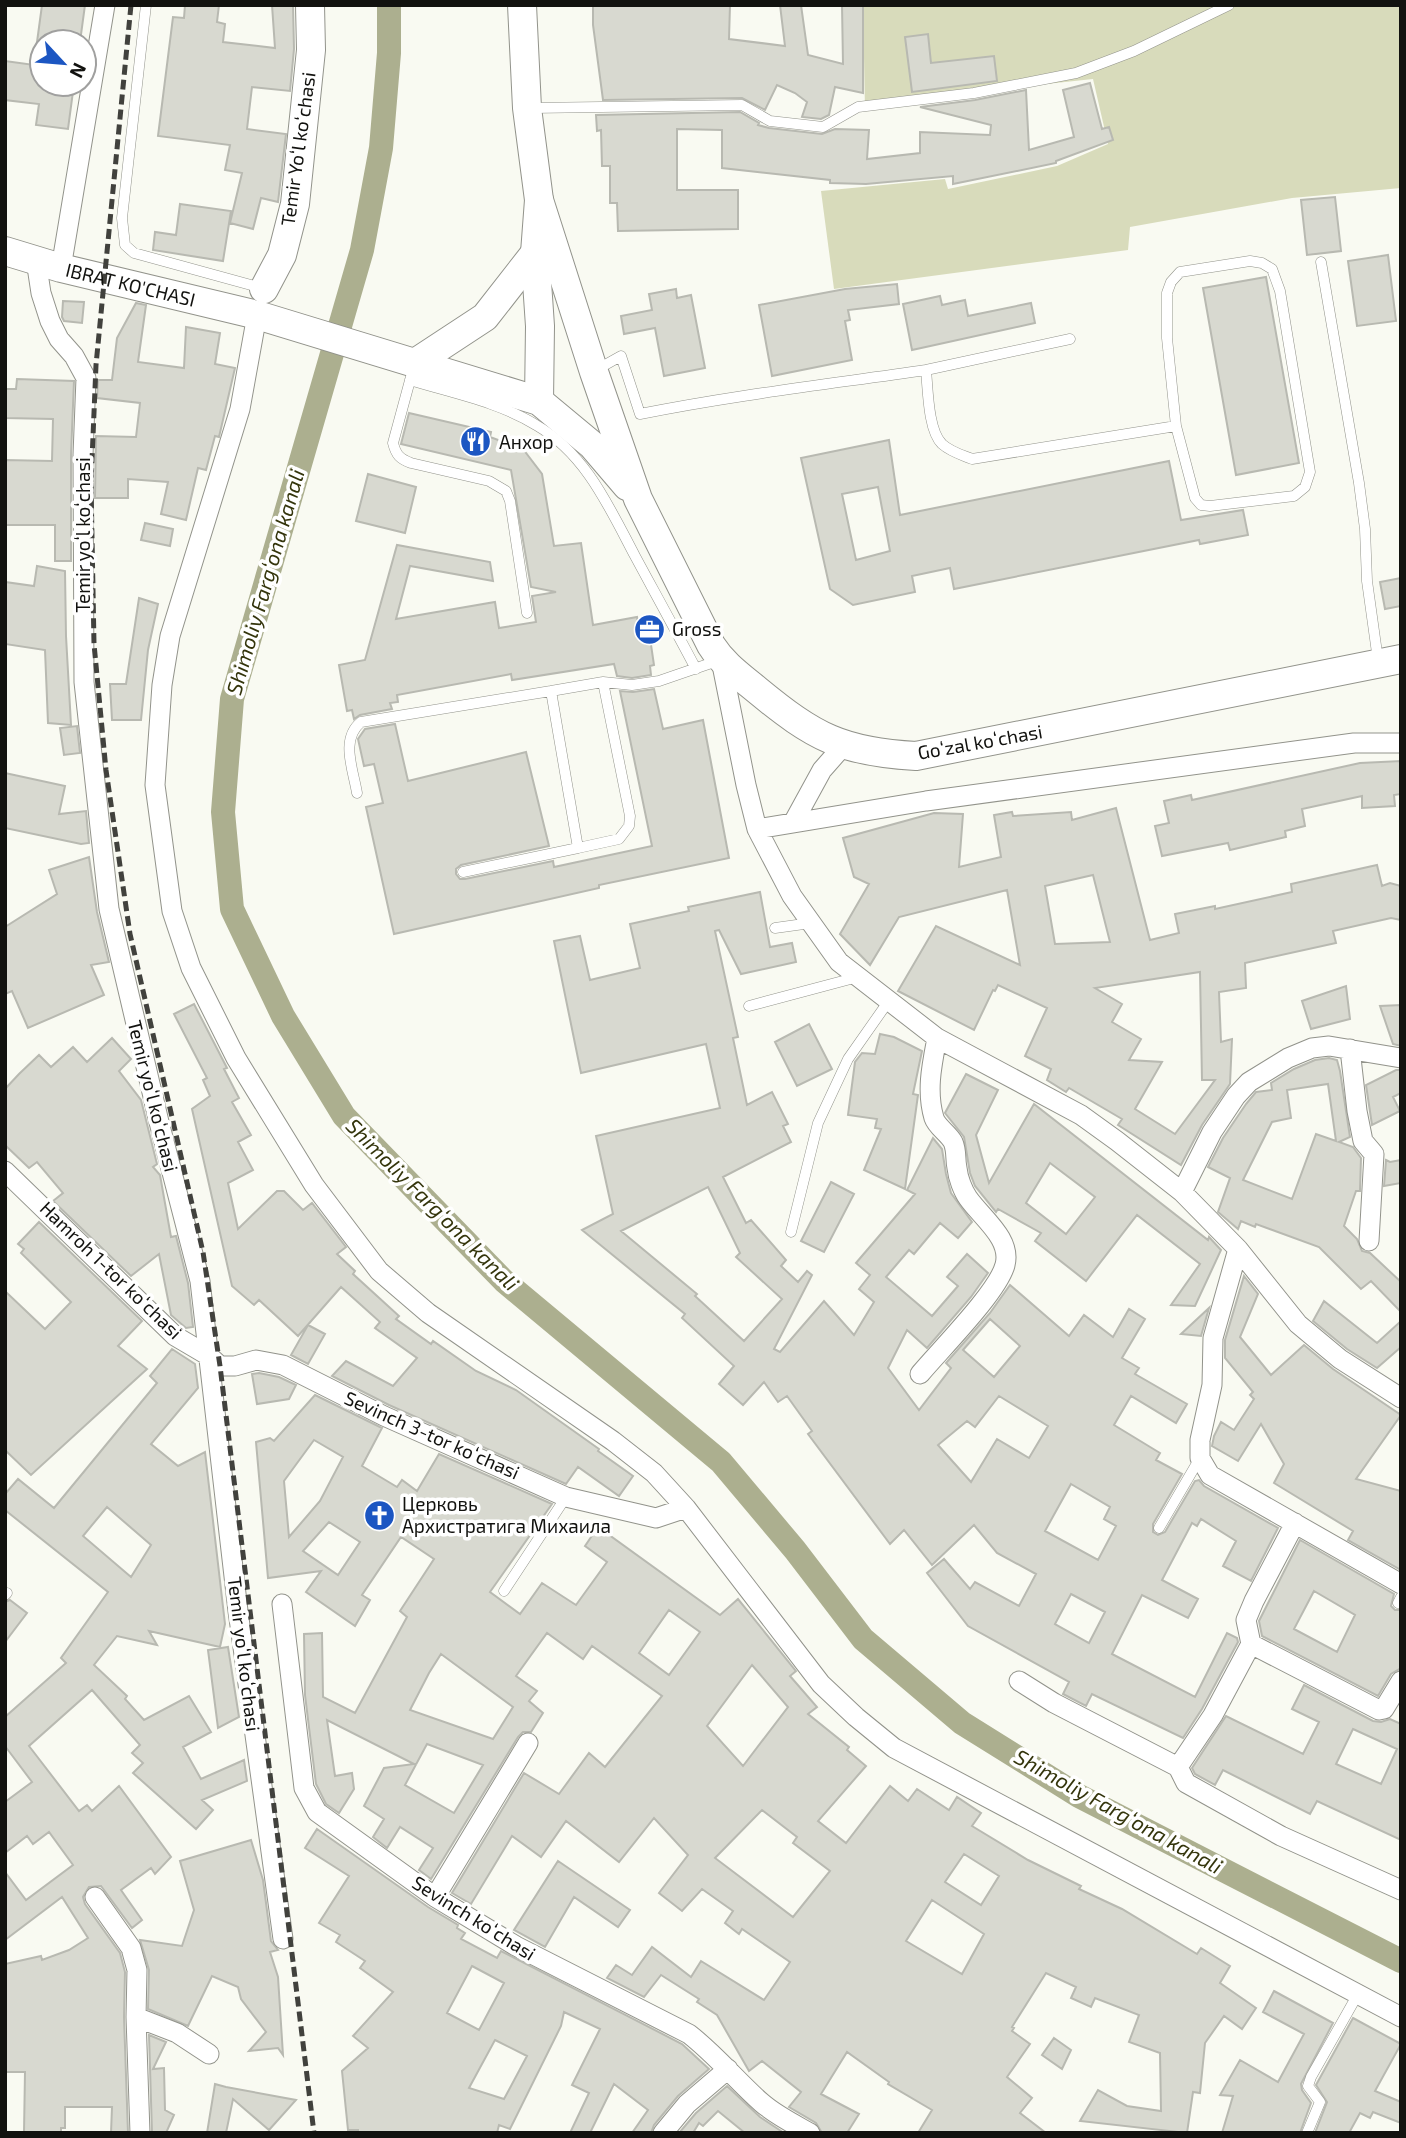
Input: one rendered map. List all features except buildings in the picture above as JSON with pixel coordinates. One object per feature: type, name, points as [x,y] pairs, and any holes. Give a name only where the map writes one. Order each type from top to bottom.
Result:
[{"type":"main road","name":"Temir Yoʻl koʻchasi","points":[[260,302],[282,255],[295,204],[311,50],[310,5]]},
{"type":"main road","points":[[522,5],[527,108],[539,200],[638,499]]},
{"type":"main road","points":[[539,200],[535,253],[540,326],[539,401],[592,445],[638,499]]},
{"type":"main road","name":"IBRAT KO'CHASI","points":[[5,251],[49,264],[260,302],[388,354],[413,371],[539,401]]},
{"type":"main road","points":[[413,371],[485,317],[535,253]]},
{"type":"main road","name":"Goʻzal koʻchasi","points":[[638,499],[711,645],[708,665],[833,742],[876,754],[916,756],[1390,661]]},
{"type":"street","name":"Temir yoʻl koʻchasi","points":[[105,5],[41,293],[59,339],[74,356],[86,378],[83,468],[84,682],[109,909],[200,1281],[215,1361],[238,1611],[283,1939]]},
{"type":"street","points":[[260,302],[240,409],[170,636],[162,685],[155,785],[172,911],[191,968],[236,1058],[314,1185],[379,1271],[428,1313],[613,1441],[654,1474],[686,1508],[821,1684],[894,1748],[1401,2017]]},
{"type":"street","points":[[708,665],[757,829],[792,896],[839,962],[937,1038],[1081,1115],[1182,1192],[1238,1250],[1297,1324],[1340,1359],[1401,1398]]},
{"type":"street","points":[[757,829],[926,801],[1340,744],[1401,743]]},
{"type":"street","points":[[793,823],[822,770],[844,745]]},
{"type":"street","points":[[919,1374],[993,1289],[1004,1269],[1007,1255],[1004,1244],[966,1195],[950,1136],[934,1122],[930,1075],[937,1038]]},
{"type":"street","points":[[1182,1192],[1212,1132],[1236,1096],[1249,1082],[1288,1058],[1312,1048],[1329,1046],[1401,1058]]},
{"type":"street","points":[[1350,1049],[1363,1141],[1374,1154],[1369,1241]]},
{"type":"street","name":"Hamroh 1-tor koʻchasi","points":[[5,1171],[176,1336],[215,1361]]},
{"type":"street","points":[[1238,1250],[1213,1338],[1212,1385],[1200,1440],[1200,1458],[1210,1475],[1295,1523],[1400,1595]]},
{"type":"street","name":"Sevinch 3-tor koʻchasi","points":[[215,1361],[235,1366],[267,1360],[282,1365],[384,1416],[566,1497],[656,1518],[686,1508]]},
{"type":"street","points":[[1178,1767],[1213,1715],[1251,1644],[1246,1620],[1295,1523]]},
{"type":"street","name":"Sevinch koʻchasi","points":[[282,1604],[304,1788],[317,1812],[435,1897],[516,1946],[689,2034],[762,2103],[780,2117],[810,2133]]},
{"type":"street","points":[[1251,1644],[1378,1710],[1384,1709],[1390,1703],[1401,1681]]},
{"type":"street","points":[[1019,1681],[1054,1703],[1178,1767],[1186,1783],[1282,1836],[1401,1889]]},
{"type":"street","points":[[435,1897],[528,1743]]},
{"type":"street","points":[[95,1897],[131,1948],[137,1970],[140,2133]]},
{"type":"street","points":[[136,2017],[177,2033],[209,2054]]},
{"type":"street","points":[[663,2133],[687,2104],[728,2068]]},
{"type":"lane","points":[[146,5],[122,218],[125,245],[134,253],[260,302]]},
{"type":"lane","points":[[527,108],[742,105],[770,121],[823,127],[858,107],[974,93],[1076,74],[1134,51],[1229,5]]},
{"type":"lane","points":[[1250,261],[1262,263],[1272,270],[1280,291],[1310,472],[1305,487],[1294,496],[1201,505],[1195,498],[1176,426],[1167,338],[1167,293],[1171,282],[1180,272],[1250,261]]},
{"type":"lane","points":[[1321,262],[1359,483],[1365,529],[1367,581],[1390,661]]},
{"type":"lane","points":[[594,372],[621,356],[640,414],[720,398],[926,370],[1070,339]]},
{"type":"lane","points":[[926,370],[934,431],[942,444],[954,452],[972,458],[1176,426]]},
{"type":"lane","points":[[357,793],[348,739],[361,722],[603,682],[632,685],[659,681],[708,665],[586,469],[563,444],[537,425],[509,411],[413,371],[393,443],[395,451],[401,459],[411,463],[489,481],[506,491],[510,501],[527,613]]},
{"type":"lane","points":[[463,872],[619,839],[629,826],[630,816],[603,682]]},
{"type":"lane","points":[[551,691],[578,848]]},
{"type":"lane","points":[[775,928],[811,923]]},
{"type":"lane","points":[[749,1006],[858,977]]},
{"type":"lane","points":[[791,1232],[818,1123],[848,1059],[888,1002]]},
{"type":"lane","points":[[1159,1528],[1200,1458]]},
{"type":"lane","points":[[504,1591],[566,1497]]},
{"type":"lane","points":[[1307,2133],[1320,2102],[1308,2086],[1311,2077],[1358,1994]]},
{"type":"green space","points":[[863,5],[1401,5],[1401,188],[1292,198],[1130,227],[1128,250],[834,289],[821,191],[945,179],[948,189],[1057,166],[1108,144],[1093,79],[1009,88],[865,110]]},
{"type":"waterway","name":"Shimoliy Fargʻona kanali","points":[[389,5],[389,53],[381,148],[362,250],[232,699],[223,812],[232,909],[283,1016],[344,1116],[504,1281],[721,1462],[795,1550],[863,1639],[962,1723],[1079,1796],[1401,1961]]},
{"type":"railway","points":[[131,5],[96,365],[91,484],[94,644],[106,770],[130,934],[203,1252],[220,1366],[314,2133]]},
{"type":"place","name":"Анхор","points":[[476,442]]},
{"type":"place","name":"Gross","points":[[649,629]]},
{"type":"place","name":"Церковь Архистратига Михаила","points":[[379,1515]]}]
